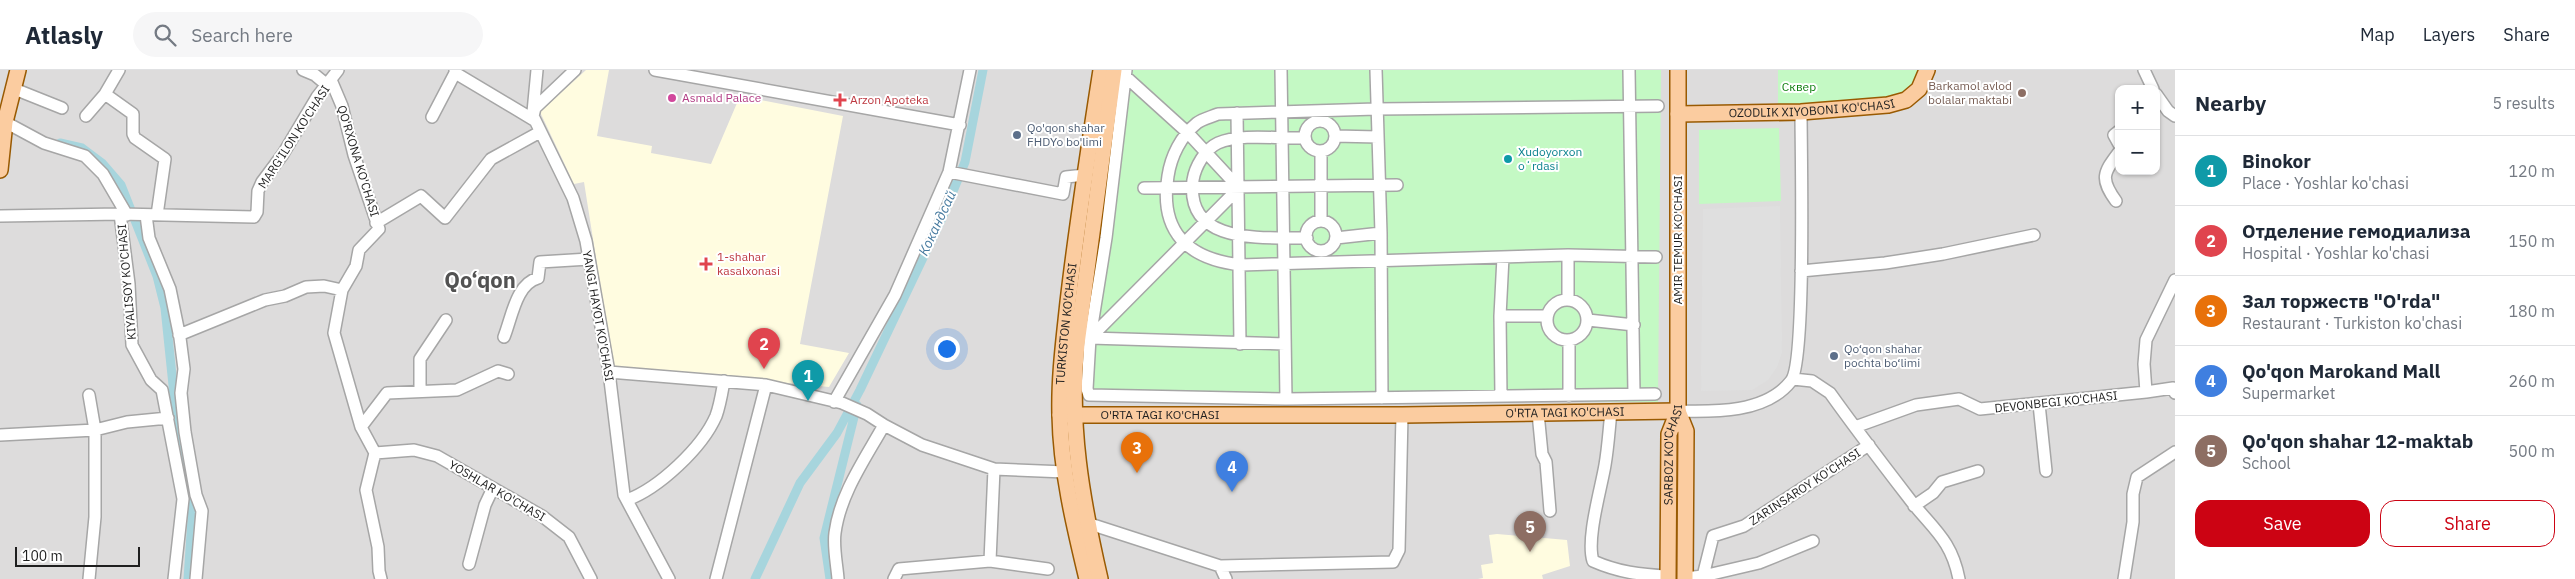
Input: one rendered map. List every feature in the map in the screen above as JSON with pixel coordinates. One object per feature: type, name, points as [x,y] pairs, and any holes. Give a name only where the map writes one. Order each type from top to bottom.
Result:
[{"type":"main road","points":[[0,170],[5,122],[18,70]]},
{"type":"main road","name":"TURKISTON KO'CHASI","points":[[1087,579],[1074,528],[1065,472],[1067,415],[1064,340],[1085,175],[1101,70]]},
{"type":"main road","name":"AMIR TEMUR KO'CHASI","points":[[1678,70],[1678,411]]},
{"type":"main road","name":"OZODLIK XIYOBONI KO'CHASI","points":[[1678,114],[1801,112],[1888,105],[1906,100],[1919,89],[1927,70]]},
{"type":"main road","name":"TURKISTON KO'CHASI","points":[[1100,579],[1087,523],[1076,450],[1067,415],[1122,72]]},
{"type":"main road","name":"O'RTA TAGI KO'CHASI","points":[[1067,415],[1402,415],[1678,411]]},
{"type":"main road","name":"SARBOZ KO'CHASI","points":[[1668,578],[1669,434],[1678,411]]},
{"type":"main road","name":"SARBOZ KO'CHASI","points":[[1678,411],[1686,431],[1685,579]]},
{"type":"street","points":[[86,116],[106,94],[119,70]]},
{"type":"street","points":[[303,70],[314,75],[332,78]]},
{"type":"street","points":[[534,116],[537,70]]},
{"type":"street","points":[[534,116],[575,70]]},
{"type":"street","points":[[655,70],[709,75],[960,125]]},
{"type":"street","points":[[838,402],[895,295],[949,172],[970,70]]},
{"type":"street","points":[[1281,70],[1286,399]]},
{"type":"street","points":[[1376,70],[1381,233],[1382,398]]},
{"type":"street","points":[[1629,70],[1634,394]]},
{"type":"street","points":[[2144,70],[2151,85]]},
{"type":"street","points":[[432,117],[453,72],[534,116]]},
{"type":"street","points":[[1122,72],[1188,133],[1240,188]]},
{"type":"street","points":[[1122,72],[1106,238],[1090,338],[1087,389],[1089,395],[1093,397],[1286,399],[1655,394]]},
{"type":"street","name":"MARG'ILON KO'CHASI","points":[[148,215],[254,217],[258,212],[258,191],[265,177],[284,154],[295,132],[332,78]]},
{"type":"street","name":"QO'RXONA KO'CHASI","points":[[332,78],[378,229],[359,250],[356,266],[342,290],[334,333],[361,427],[375,454]]},
{"type":"street","points":[[12,88],[62,108]]},
{"type":"street","points":[[106,94],[133,114],[133,134],[135,138],[165,159],[148,215],[149,238],[170,289],[180,336],[184,369],[181,393],[185,432],[196,495],[202,512],[196,579]]},
{"type":"street","points":[[2160,102],[2175,116]]},
{"type":"street","points":[[1656,257],[1568,255],[1285,262],[1240,265],[1221,262],[1186,244],[1170,221],[1165,207],[1172,156],[1197,123],[1218,114],[1376,109],[1658,106]]},
{"type":"street","points":[[1801,112],[1801,271],[1797,360],[1793,379],[1812,381],[1830,393],[1914,506],[1946,541],[1956,564],[1959,579]]},
{"type":"street","points":[[1237,113],[1240,188],[1240,344]]},
{"type":"street","name":"YANGI HAYOT KO'CHASI","points":[[534,116],[573,198],[589,258],[608,372],[624,495],[669,579]]},
{"type":"street","points":[[5,122],[44,143],[85,156],[103,174],[124,215]]},
{"type":"street","points":[[1320,122],[1329,125],[1335,136],[1330,147],[1321,151],[1312,149],[1305,138],[1308,128],[1320,122]]},
{"type":"street","points":[[376,223],[421,196],[445,218],[491,159],[540,132]]},
{"type":"street","points":[[1335,136],[1378,137]]},
{"type":"street","points":[[1305,138],[1238,139],[1216,144],[1206,154],[1194,174],[1192,187],[1197,209],[1219,231],[1240,237],[1307,238]]},
{"type":"street","points":[[1321,151],[1321,221]]},
{"type":"street","points":[[2115,157],[2105,170],[2105,186],[2116,202]]},
{"type":"street","points":[[949,172],[1063,194],[1066,177],[1085,175]]},
{"type":"street","points":[[1144,188],[1282,188],[1321,185],[1397,185]]},
{"type":"street","points":[[1090,338],[1240,188]]},
{"type":"street","name":"KIYALISOY KO'CHASI","points":[[124,215],[132,345],[151,380],[162,390],[183,499],[174,579]]},
{"type":"street","points":[[0,216],[148,215]]},
{"type":"street","points":[[1321,221],[1331,224],[1336,238],[1331,247],[1322,251],[1313,248],[1307,238],[1309,228],[1321,221]]},
{"type":"street","points":[[1336,238],[1381,233]]},
{"type":"street","points":[[1801,271],[1933,256],[2034,235]]},
{"type":"street","points":[[1568,255],[1568,300]]},
{"type":"street","points":[[1501,396],[1500,316],[1503,257]]},
{"type":"street","points":[[504,337],[520,292],[528,282],[538,278],[540,262],[589,258]]},
{"type":"street","points":[[2146,392],[2144,364],[2146,340],[2175,280]]},
{"type":"street","points":[[180,336],[265,300],[285,296],[306,287],[324,286],[342,290]]},
{"type":"street","points":[[1568,300],[1578,303],[1583,307],[1588,320],[1584,332],[1569,340],[1554,335],[1550,330],[1547,316],[1554,305],[1568,300]]},
{"type":"street","points":[[1500,316],[1547,316]]},
{"type":"street","points":[[420,390],[420,359],[446,320]]},
{"type":"street","points":[[1588,320],[1634,325]]},
{"type":"street","points":[[1090,338],[1285,344]]},
{"type":"street","points":[[1569,340],[1569,396]]},
{"type":"street","points":[[361,427],[387,392],[457,390],[498,371],[508,374]]},
{"type":"street","points":[[608,372],[766,385],[838,402],[867,414],[922,445],[994,469],[1065,472]]},
{"type":"street","name":"O'RTA TAGI KO'CHASI","points":[[1678,411],[1710,412],[1762,402],[1779,393],[1793,379]]},
{"type":"street","points":[[627,500],[639,496],[658,483],[679,464],[700,439],[716,416],[724,382]]},
{"type":"street","points":[[716,579],[766,385]]},
{"type":"street","name":"DEVONBEGI KO'CHASI","points":[[1855,427],[1916,405],[1959,399],[1980,409],[2173,388],[2175,394]]},
{"type":"street","points":[[89,395],[95,430],[96,517],[89,579]]},
{"type":"street","points":[[2039,404],[2046,471]]},
{"type":"street","points":[[1611,412],[1605,465],[1593,527],[1591,555],[1593,561],[1613,570],[1632,575],[1668,578]]},
{"type":"street","points":[[1538,413],[1542,454],[1546,462],[1550,511]]},
{"type":"street","points":[[1087,523],[1220,566],[1393,562],[1399,550],[1402,415]]},
{"type":"street","points":[[0,435],[95,430],[128,422],[168,418]]},
{"type":"street","points":[[838,579],[834,535],[840,509],[858,470],[884,425]]},
{"type":"street","name":"ZARINSAROY KO'CHASI","points":[[1703,576],[1714,536],[1744,526],[1869,446]]},
{"type":"street","name":"YOSHLAR KO'CHASI","points":[[375,454],[414,450],[436,456],[542,516],[569,537],[591,579]]},
{"type":"street","points":[[2124,579],[2133,522],[2133,494],[2137,477],[2175,452]]},
{"type":"street","points":[[375,454],[366,490],[378,547],[379,571],[382,579]]},
{"type":"street","points":[[990,561],[994,469]]},
{"type":"street","points":[[1914,506],[1932,494],[1942,482],[1978,471]]},
{"type":"street","points":[[469,564],[485,504],[493,488]]},
{"type":"street","points":[[1685,579],[1759,563],[1813,541]]},
{"type":"street","points":[[894,579],[899,569],[990,561],[1048,569]]},
{"type":"street","points":[[1220,566],[1226,579]]},
{"type":"shaded area","name":"Qo‘qon","points":[[0,70],[2175,70],[2175,579],[0,579]]},
{"type":"shaded area","name":"1-shahar kasalxonasi","points":[[586,70],[609,70],[597,136],[652,146],[651,153],[711,164],[740,96],[843,116],[800,344],[849,353],[829,387],[613,366],[584,182],[574,184],[540,112]]},
{"type":"shaded area","points":[[1780,206],[1782,352],[1777,367],[1768,380],[1752,390],[1701,391],[1703,209]]},
{"type":"shaded area","points":[[1497,534],[1567,540],[1570,566],[1542,575],[1543,579],[1478,579],[1483,578],[1481,565],[1493,563],[1489,535]]},
{"type":"green space","points":[[1121,70],[1661,70],[1658,402],[1094,400],[1085,359],[1111,182],[1111,146]]},
{"type":"green space","name":"Сквер","points":[[1778,70],[1924,70],[1913,92],[1885,103],[1778,106]]},
{"type":"green space","points":[[1779,128],[1781,201],[1699,204],[1699,130]]},
{"type":"waterway","name":"Кокандсай","points":[[755,579],[800,483],[837,433],[860,390],[942,218],[965,162],[983,70]]},
{"type":"waterway","points":[[60,143],[82,148],[102,163],[121,185],[157,276],[165,308],[181,462]]},
{"type":"waterway","points":[[830,579],[824,538],[857,405]]},
{"type":"waterway","points":[[187,490],[192,519],[188,579]]},
{"type":"place","name":"Barkamol avlod bolalar maktabi","points":[[2022,93]]},
{"type":"place","name":"Asmald Palace","points":[[672,98]]},
{"type":"place","name":"Arzon Apoteka","points":[[840,100]]},
{"type":"place","name":"Qo'qon shahar FHDYo bo'limi","points":[[1017,135]]},
{"type":"place","name":"Xudoyorxon oʻrdasi","points":[[1508,159]]},
{"type":"place","name":"1-shahar kasalxonasi","points":[[706,264]]},
{"type":"place","name":"Qo‘qon shahar pochta bo‘limi","points":[[1834,356]]},
{"type":"place","name":"Отделение гемодиализа","points":[[764,369]]},
{"type":"place","name":"Binokor","points":[[808,401]]},
{"type":"place","name":"Зал торжеств \"O'rda\"","points":[[1137,473]]},
{"type":"place","name":"Qo'qon Marokand Mall","points":[[1232,492]]},
{"type":"place","name":"Qo'qon shahar 12-maktab","points":[[1530,552]]},
{"type":"district","name":"Qo‘qon","points":[[480,280]]}]
